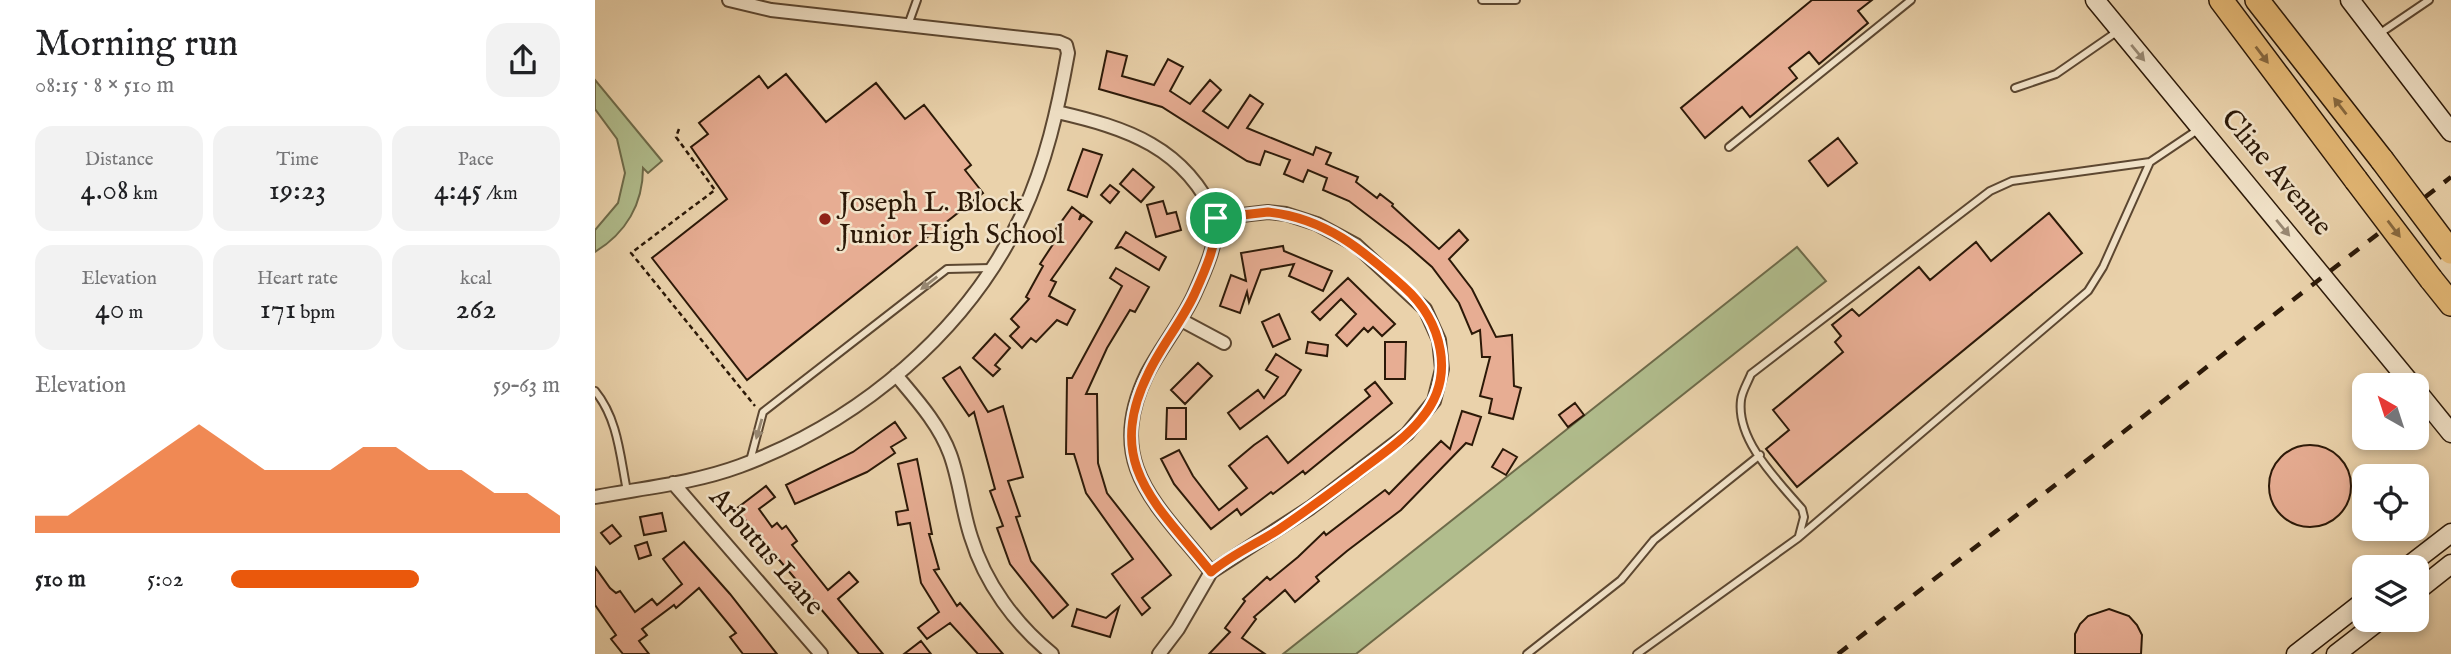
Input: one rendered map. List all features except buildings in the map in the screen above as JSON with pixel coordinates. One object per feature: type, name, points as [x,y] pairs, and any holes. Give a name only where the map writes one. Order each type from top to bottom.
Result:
[{"type":"highway","name":"Cline Avenue","points":[[2221,0],[2451,304]]},
{"type":"highway","points":[[2263,6],[2451,251]]},
{"type":"main road","name":"Cline Avenue","points":[[2095,0],[2401,373]]},
{"type":"main road","points":[[2350,0],[2451,132]]},
{"type":"main road","points":[[2429,402],[2451,420]]},
{"type":"main road","points":[[2429,406],[2451,433]]},
{"type":"main road","points":[[2423,555],[2451,533]]},
{"type":"main road","points":[[2429,581],[2451,564]]},
{"type":"main road","points":[[2296,654],[2352,610]]},
{"type":"main road","points":[[2336,654],[2364,632]]},
{"type":"street","points":[[595,497],[711,475],[750,461],[819,428],[896,375],[941,333],[993,267],[1026,205],[1046,154],[1068,53],[1066,45],[1059,42],[771,10],[729,0]]},
{"type":"street","points":[[1057,112],[1113,125],[1149,141],[1191,178],[1216,218],[1213,244],[1197,288],[1140,390],[1131,441],[1135,468],[1141,482],[1211,572]]},
{"type":"street","points":[[1159,654],[1178,629],[1211,572],[1310,508],[1407,434],[1434,401],[1442,369],[1439,340],[1425,309],[1356,245],[1317,223],[1286,214],[1268,212],[1216,218]]},
{"type":"street","points":[[1181,320],[1224,343]]},
{"type":"street","points":[[896,375],[941,434],[957,475],[971,537],[991,583],[1024,629],[1052,654]]},
{"type":"street","name":"Arbutus Lane","points":[[673,483],[821,654]]},
{"type":"lane","points":[[908,25],[917,0]]},
{"type":"lane","points":[[1482,0],[1516,0]]},
{"type":"lane","points":[[1729,147],[1911,0]]},
{"type":"lane","points":[[2377,35],[2430,0]]},
{"type":"lane","points":[[2015,88],[2056,74],[2119,30]]},
{"type":"lane","points":[[1798,538],[1804,517],[1802,509],[1747,438],[1741,418],[1741,397],[1751,374],[1990,191],[2012,181],[2150,162],[2200,128]]},
{"type":"lane","points":[[1637,654],[1798,538],[2088,291],[2150,162]]},
{"type":"lane","points":[[750,461],[764,412],[947,269],[993,267]]},
{"type":"lane","points":[[595,391],[607,406],[613,421],[627,491]]},
{"type":"lane","points":[[1527,654],[1621,580],[1654,540],[1761,455]]},
{"type":"path","points":[[679,129],[675,137],[715,190],[631,253],[752,405],[764,412]]},
{"type":"green space","points":[[595,80],[662,161],[648,173],[643,168],[640,194],[631,216],[616,236],[595,252],[595,230],[618,203],[625,173],[617,139],[595,109]]},
{"type":"green space","points":[[1797,247],[1826,281],[1356,654],[1283,654]]},
{"type":"railway","points":[[1838,654],[2451,177]]},
{"type":"place","name":"Joseph L. Block Junior High School","points":[[825,219]]},
{"type":"route","points":[[1268,212],[1286,214],[1317,223],[1356,245],[1425,309],[1436,329],[1442,369],[1434,401],[1407,434],[1310,508],[1211,572],[1141,482],[1131,454],[1131,426],[1140,390],[1197,288],[1213,244],[1217,228],[1216,218],[1268,212]]}]
